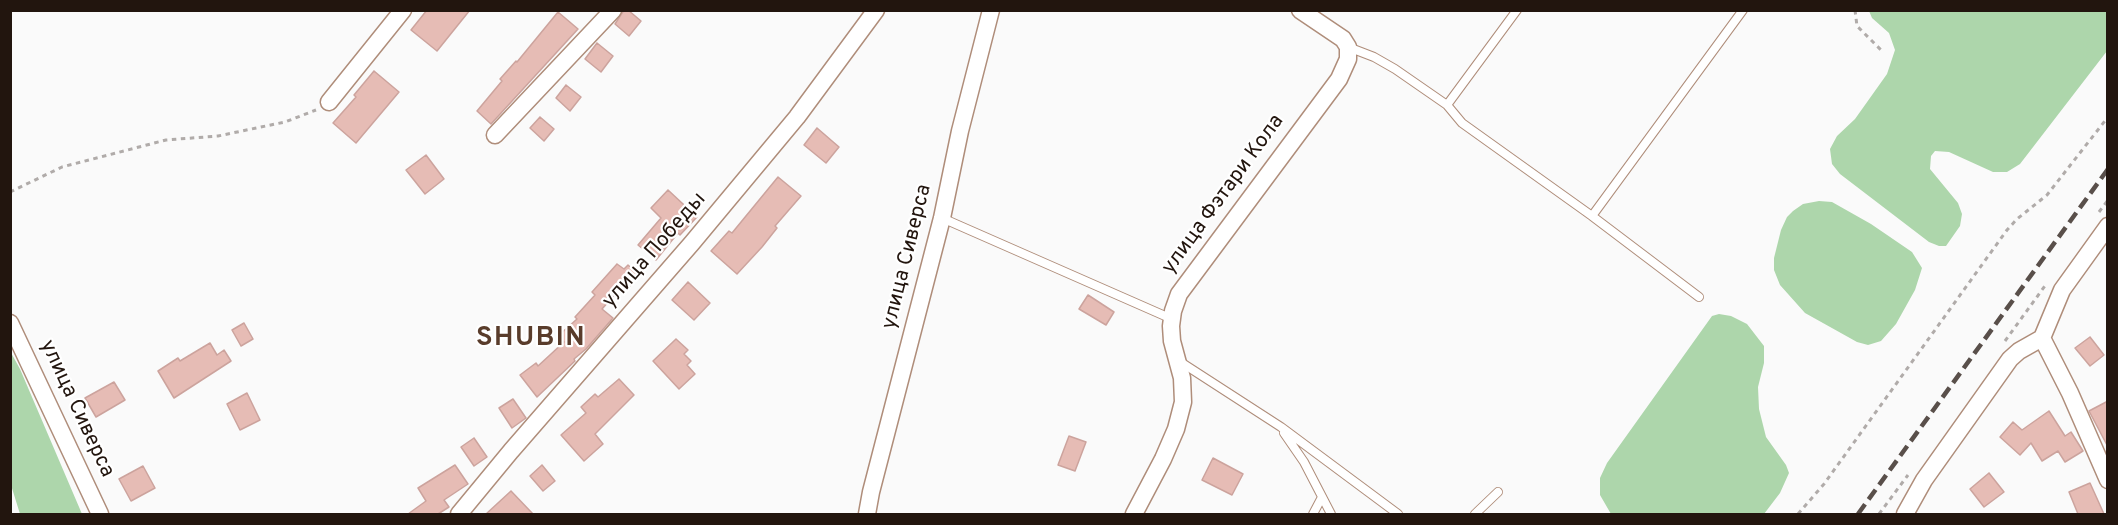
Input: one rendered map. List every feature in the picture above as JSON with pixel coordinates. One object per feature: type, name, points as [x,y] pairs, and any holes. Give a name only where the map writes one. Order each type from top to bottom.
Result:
[{"type":"street","points":[[329,102],[403,10]]},
{"type":"street","points":[[495,135],[613,10]]},
{"type":"street","name":"улица Победы","points":[[459,514],[797,117],[876,10]]},
{"type":"street","name":"улица Сиверса","points":[[867,514],[942,218],[960,131],[991,10]]},
{"type":"street","points":[[1300,10],[1339,36],[1348,47]]},
{"type":"street","name":"улица Фэтари Кола","points":[[1134,514],[1163,459],[1183,402],[1182,378],[1172,341],[1172,319],[1179,294],[1339,79],[1348,59],[1348,47]]},
{"type":"street","points":[[1905,514],[1920,486],[2010,359],[2042,338],[2062,290],[2108,226]]},
{"type":"street","name":"улица Сиверса","points":[[10,323],[100,514]]},
{"type":"street","points":[[2042,338],[2070,393],[2108,480]]},
{"type":"lane","points":[[1447,105],[1517,10]]},
{"type":"lane","points":[[1592,216],[1743,10]]},
{"type":"lane","points":[[1348,47],[1395,69],[1447,105],[1462,123],[1592,216],[1699,297]]},
{"type":"lane","points":[[942,218],[1172,319]]},
{"type":"lane","points":[[1177,359],[1281,427],[1398,514]]},
{"type":"lane","points":[[1281,427],[1304,462],[1330,514]]},
{"type":"lane","points":[[1475,514],[1498,492]]},
{"type":"lane","points":[[1313,514],[1322,497]]},
{"type":"path","points":[[1855,10],[1857,26],[1881,50]]},
{"type":"path","points":[[10,192],[62,167],[166,140],[218,136],[285,122],[308,114],[329,102]]},
{"type":"path","points":[[1798,514],[1824,484],[2007,230],[2047,195],[2108,117]]},
{"type":"green space","points":[[1869,11],[2107,11],[2107,51],[2020,164],[2007,172],[1993,172],[1949,152],[1935,151],[1931,156],[1930,169],[1958,203],[1962,214],[1960,226],[1946,246],[1929,242],[1840,174],[1832,164],[1830,149],[1837,136],[1855,119],[1887,74],[1895,50],[1889,33],[1872,18]]},
{"type":"green space","points":[[1819,201],[1832,202],[1871,224],[1912,252],[1922,268],[1915,290],[1896,324],[1881,341],[1868,345],[1857,342],[1805,313],[1780,285],[1774,270],[1774,258],[1787,217],[1803,204]]},
{"type":"green space","points":[[1719,314],[1731,316],[1747,324],[1764,346],[1764,363],[1758,387],[1759,409],[1766,437],[1789,473],[1780,493],[1764,514],[1611,514],[1600,495],[1600,478],[1607,463],[1712,316]]},
{"type":"green space","points":[[10,351],[20,369],[82,514],[20,514],[11,485]]},
{"type":"building","points":[[427,10],[470,10],[437,51],[411,30]]},
{"type":"building","points":[[624,10],[628,10],[641,21],[629,36],[615,24]]},
{"type":"building","points":[[558,12],[578,29],[491,124],[477,111],[502,81],[500,79]]},
{"type":"building","points":[[597,43],[613,56],[601,72],[585,59]]},
{"type":"building","points":[[374,71],[399,92],[356,143],[333,123],[356,97],[354,95]]},
{"type":"building","points":[[566,85],[581,97],[570,111],[556,98]]},
{"type":"building","points":[[540,117],[554,129],[544,141],[530,128]]},
{"type":"building","points":[[817,128],[839,147],[826,163],[804,145]]},
{"type":"building","points":[[426,155],[444,179],[425,194],[406,170]]},
{"type":"building","points":[[778,177],[801,196],[775,226],[777,228],[762,247],[737,274],[711,251],[729,231],[732,233]]},
{"type":"building","points":[[668,190],[697,217],[680,235],[678,233],[656,260],[638,245],[661,218],[651,208]]},
{"type":"building","points":[[617,264],[624,269],[628,265],[639,275],[623,294],[619,290],[602,309],[613,318],[586,349],[574,359],[575,361],[537,397],[520,375],[536,363],[538,366],[564,342],[558,336],[577,319],[575,317],[595,295],[592,292]]},
{"type":"building","points":[[688,282],[710,303],[694,320],[672,300]]},
{"type":"building","points":[[1088,295],[1114,312],[1106,325],[1079,309]]},
{"type":"building","points":[[244,323],[253,339],[241,346],[232,330]]},
{"type":"building","points":[[2090,337],[2104,355],[2090,366],[2075,348]]},
{"type":"building","points":[[676,339],[688,350],[684,354],[691,361],[687,365],[695,374],[679,389],[653,361]]},
{"type":"building","points":[[210,343],[217,355],[224,350],[231,361],[174,398],[158,371],[178,358],[180,361]]},
{"type":"building","points":[[619,379],[634,395],[595,434],[603,444],[584,461],[561,435],[586,413],[581,407],[595,394],[598,397]]},
{"type":"building","points":[[114,382],[125,400],[96,417],[85,398]]},
{"type":"building","points":[[247,393],[260,420],[240,430],[227,404]]},
{"type":"building","points":[[513,399],[526,418],[512,428],[499,408]]},
{"type":"building","points":[[2108,401],[2108,447],[2089,411]]},
{"type":"building","points":[[2049,411],[2065,436],[2071,432],[2083,451],[2065,462],[2058,451],[2042,461],[2031,443],[2020,455],[2000,437],[2013,422],[2022,430]]},
{"type":"building","points":[[1069,436],[1086,442],[1075,471],[1058,465]]},
{"type":"building","points":[[474,438],[487,457],[474,466],[461,447]]},
{"type":"building","points":[[1213,458],[1243,474],[1232,495],[1202,480]]},
{"type":"building","points":[[455,465],[468,484],[444,500],[449,507],[438,514],[408,514],[426,501],[418,488]]},
{"type":"building","points":[[542,465],[555,481],[543,491],[530,476]]},
{"type":"building","points":[[143,466],[155,488],[131,501],[119,479]]},
{"type":"building","points":[[1989,473],[2004,492],[1984,507],[1970,489]]},
{"type":"building","points":[[2090,483],[2104,514],[2078,514],[2069,492]]},
{"type":"building","points":[[511,491],[533,514],[486,514]]},
{"type":"railway","points":[[1858,514],[2108,169]]},
{"type":"district","name":"SHUBIN","points":[[531,340]]}]
